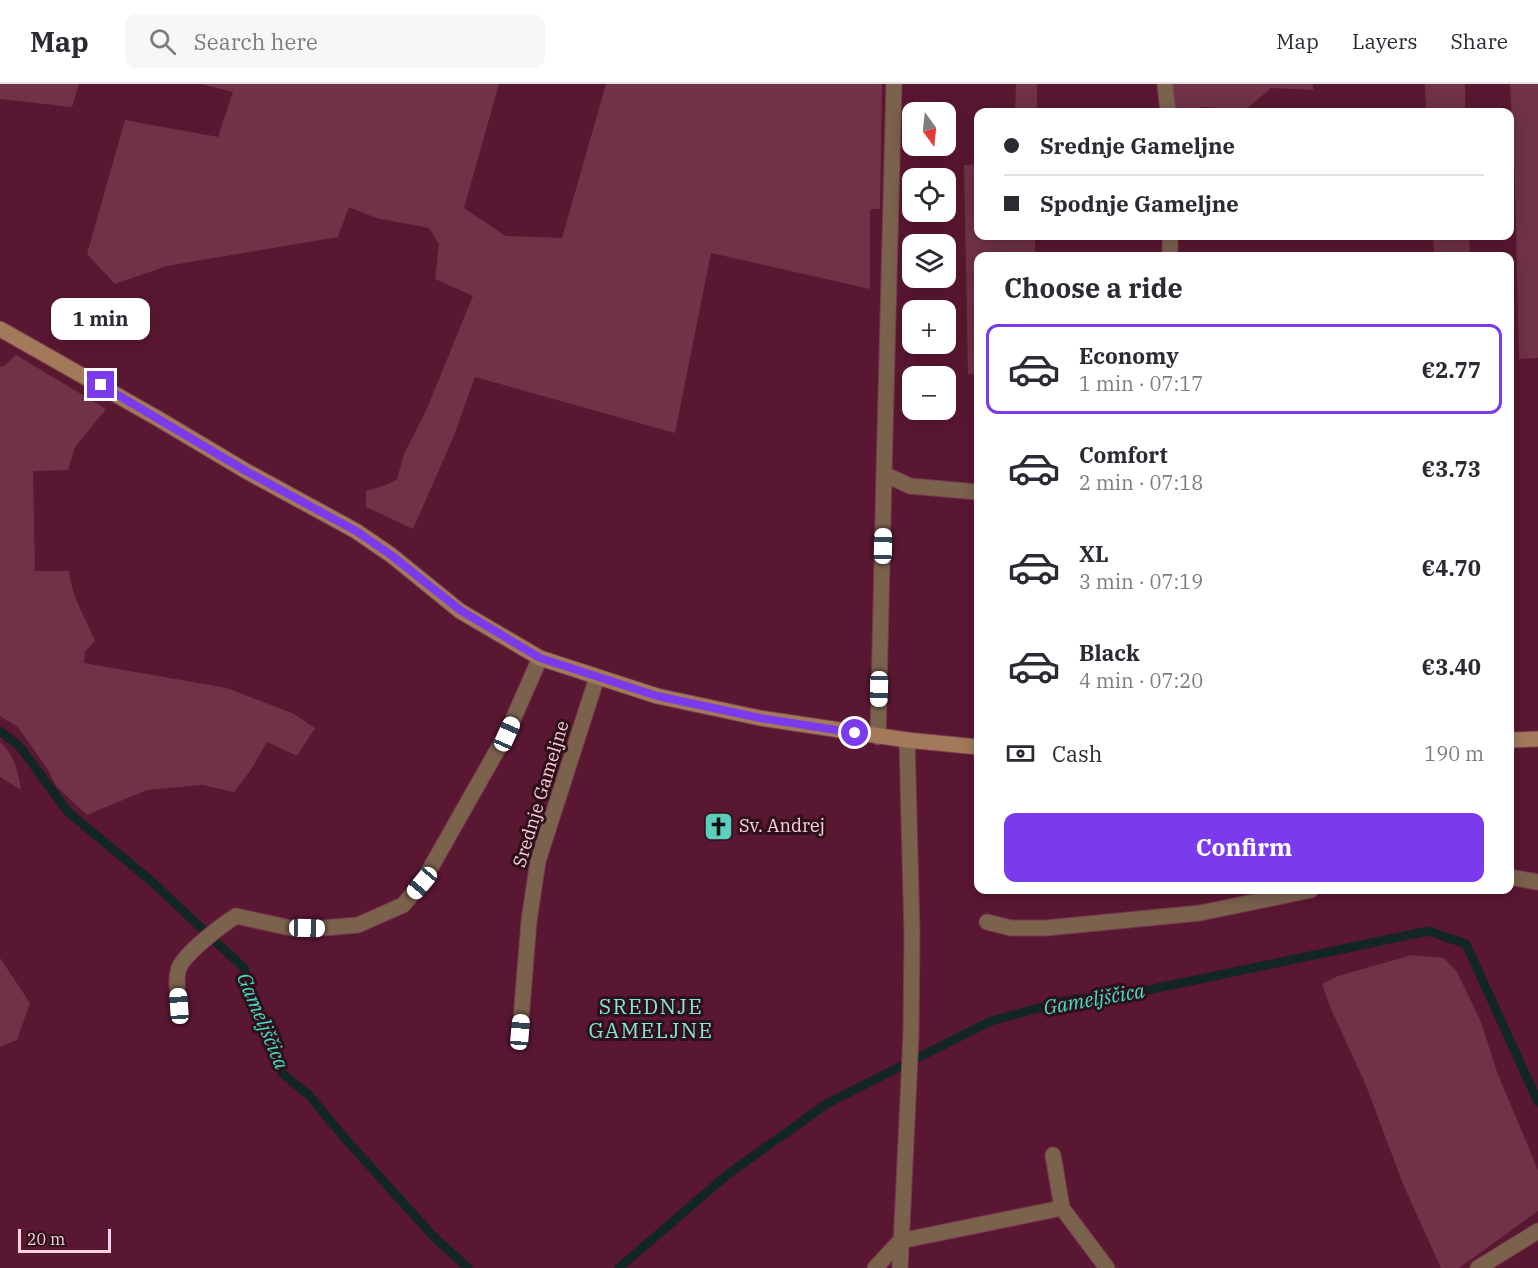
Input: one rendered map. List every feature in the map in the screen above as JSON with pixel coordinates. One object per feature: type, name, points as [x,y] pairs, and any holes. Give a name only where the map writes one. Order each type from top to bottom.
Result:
[{"type":"street","points":[[878,737],[894,84]]},
{"type":"street","points":[[1165,84],[1168,108]]},
{"type":"street","points":[[0,329],[246,471],[356,531],[391,555],[460,610],[540,658],[657,696],[749,716],[878,737],[974,747]]},
{"type":"street","points":[[884,474],[910,486],[974,492]]},
{"type":"street","points":[[179,1006],[179,968],[194,950],[236,916],[291,928],[323,928],[358,925],[403,905],[422,883],[507,734],[540,658]]},
{"type":"street","name":"Srednje Gameljne","points":[[520,1032],[529,921],[538,861],[597,677]]},
{"type":"street","points":[[1514,740],[1538,739]]},
{"type":"street","points":[[900,1268],[911,1035],[912,933],[908,741]]},
{"type":"street","points":[[1514,879],[1538,882]]},
{"type":"street","points":[[987,922],[1011,928],[1046,928],[1200,913],[1292,894]]},
{"type":"street","points":[[1053,1155],[1062,1208],[1107,1268]]},
{"type":"street","points":[[874,1268],[900,1241],[1062,1208]]},
{"type":"street","points":[[1478,1268],[1538,1232]]},
{"type":"shaded area","points":[[0,84],[79,84],[72,107],[0,99]]},
{"type":"shaded area","points":[[201,84],[499,84],[464,208],[506,236],[562,238],[606,84],[882,84],[880,209],[870,209],[870,289],[711,253],[675,433],[475,377],[453,438],[413,529],[366,507],[366,491],[397,479],[404,454],[425,413],[473,296],[435,279],[439,244],[429,228],[376,218],[349,207],[338,237],[167,266],[115,284],[87,254],[125,120],[218,137],[233,92]]},
{"type":"shaded area","points":[[1016,84],[1037,84],[1037,108],[1015,108]]},
{"type":"shaded area","points":[[1168,84],[1313,84],[1313,90],[1271,88],[1248,108],[1170,108]]},
{"type":"shaded area","points":[[1425,84],[1465,84],[1465,108],[1426,108]]},
{"type":"shaded area","points":[[1510,84],[1538,84],[1538,358],[1519,359],[1514,108],[1511,108]]},
{"type":"shaded area","points":[[974,164],[974,240],[1035,240],[1035,252],[974,252],[974,374],[968,374],[964,165]]},
{"type":"shaded area","points":[[1433,240],[1469,240],[1470,252],[1434,252]]},
{"type":"shaded area","points":[[16,355],[106,409],[75,447],[68,470],[33,471],[35,571],[69,571],[76,599],[95,641],[85,651],[84,663],[227,688],[292,713],[315,728],[297,756],[267,742],[251,770],[234,792],[202,785],[147,790],[87,815],[56,786],[48,770],[18,727],[0,716],[0,366],[3,367]]},
{"type":"shaded area","points":[[0,742],[15,764],[21,790],[0,777]]},
{"type":"shaded area","points":[[1412,955],[1444,958],[1457,972],[1481,1022],[1497,1072],[1538,1170],[1538,1211],[1459,1268],[1441,1268],[1403,1184],[1365,1083],[1322,984],[1338,976]]},
{"type":"shaded area","points":[[0,958],[30,1003],[17,1040],[0,1047]]},
{"type":"waterway","name":"Gameljščica","points":[[0,731],[21,748],[68,812],[150,880],[244,968],[262,1023],[283,1074],[310,1096],[433,1236],[468,1268]]},
{"type":"waterway","name":"Gameljščica","points":[[619,1268],[728,1174],[828,1103],[991,1021],[1068,1000],[1148,990],[1428,931],[1466,944],[1538,1102]]},
{"type":"place","name":"Sv. Andrej","points":[[718,826]]},
{"type":"district","name":"SREDNJE GAMELJNE","points":[[651,1019]]},
{"type":"route","points":[[101,385],[246,471],[356,531],[391,555],[428,587],[460,610],[496,634],[540,658],[657,696],[760,718],[855,733]]}]
